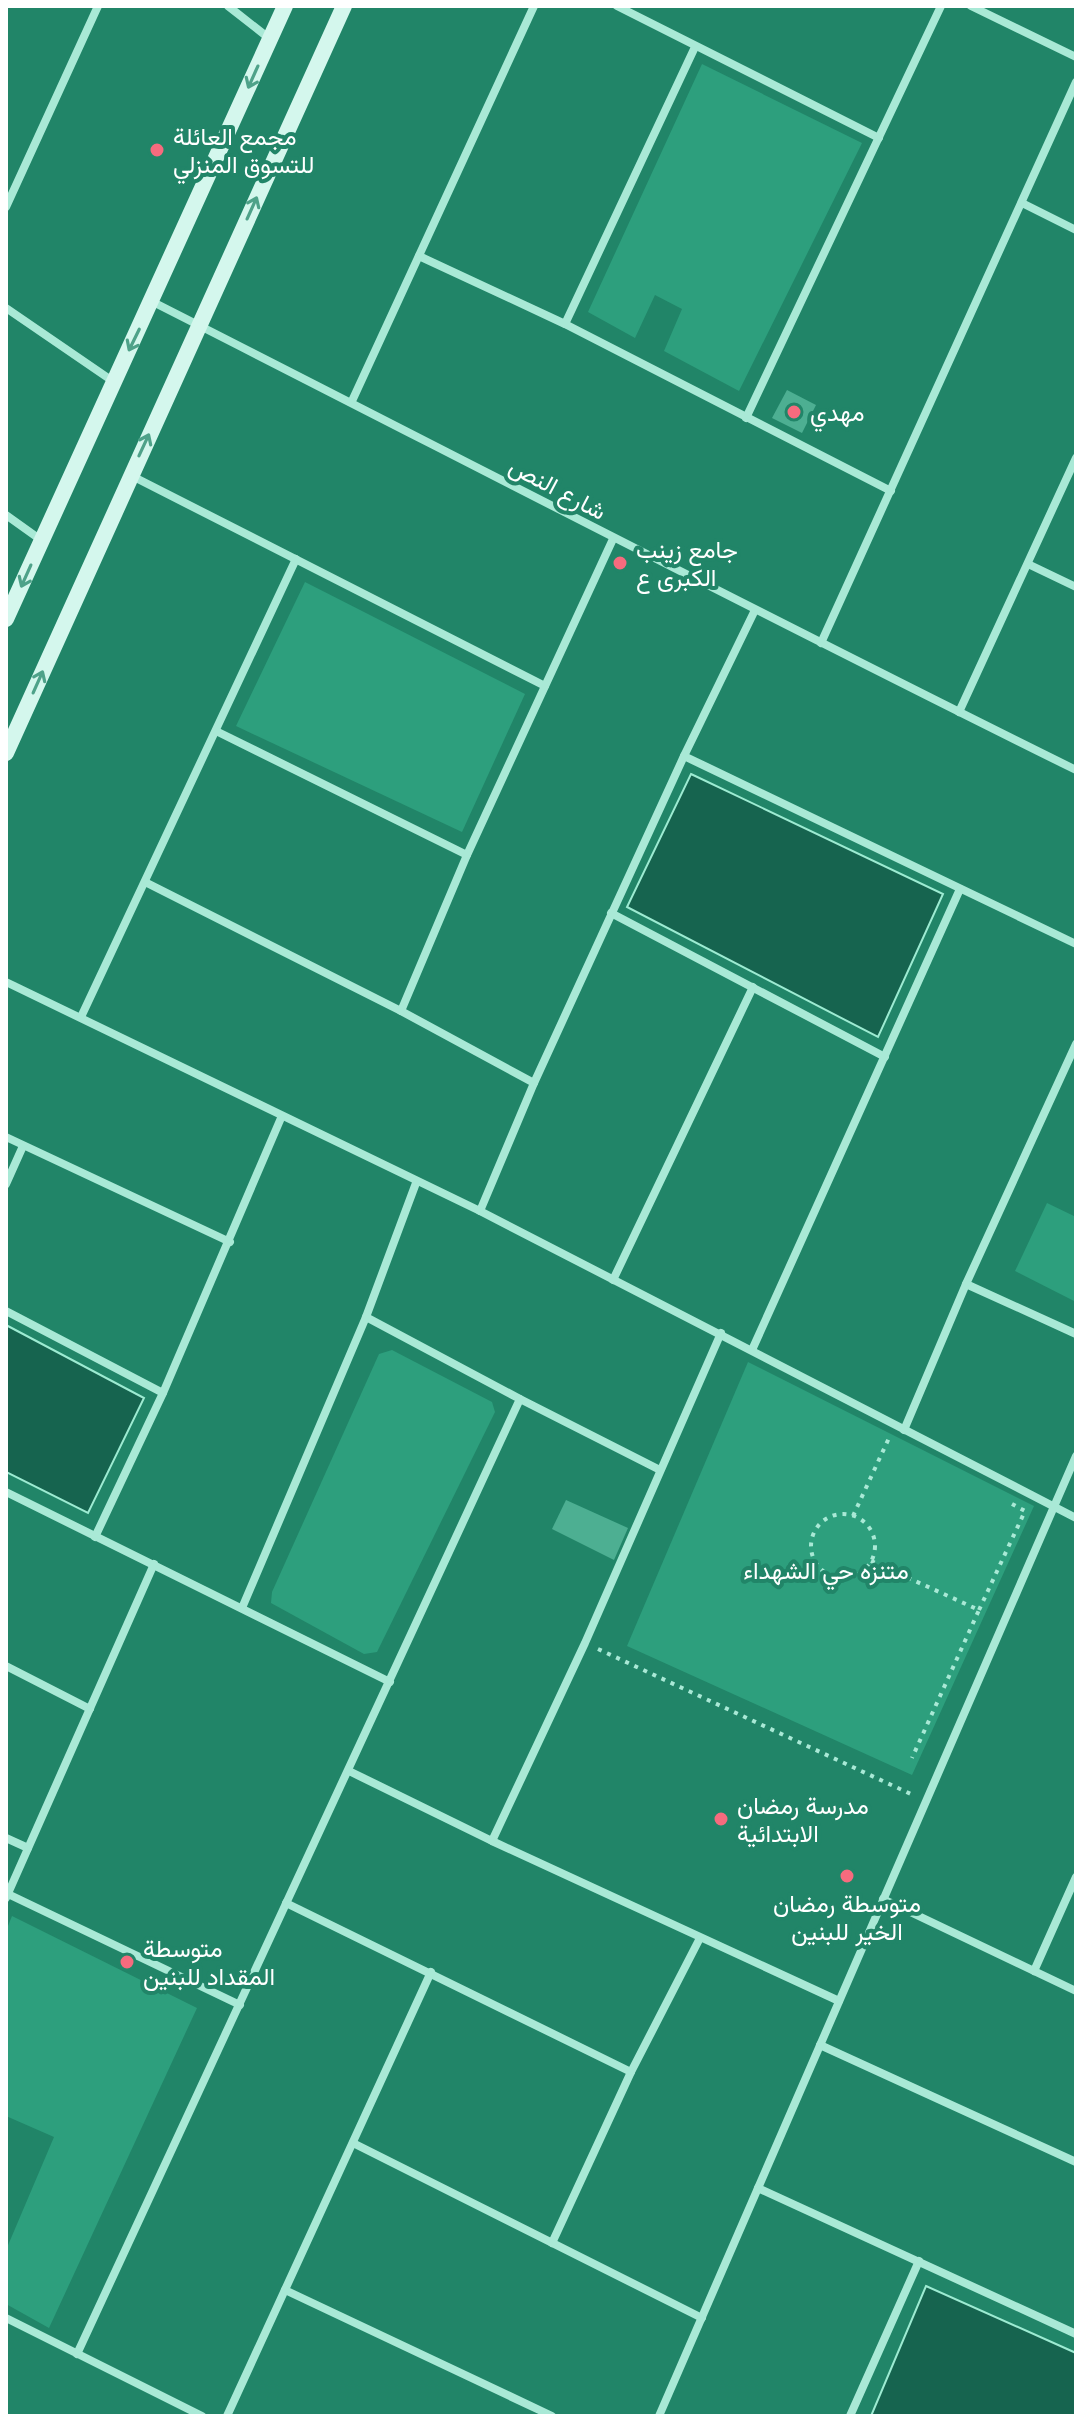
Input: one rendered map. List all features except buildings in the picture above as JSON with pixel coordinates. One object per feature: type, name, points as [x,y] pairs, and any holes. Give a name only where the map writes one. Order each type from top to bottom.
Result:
[{"type":"main road","points":[[6,619],[153,302],[285,6]]},
{"type":"main road","points":[[6,753],[344,6]]},
{"type":"street","points":[[6,207],[98,6]]},
{"type":"street","points":[[228,6],[270,39]]},
{"type":"street","points":[[352,401],[534,6]]},
{"type":"street","points":[[617,6],[879,138]]},
{"type":"street","points":[[746,418],[941,6]]},
{"type":"street","points":[[971,6],[1076,57]]},
{"type":"street","points":[[565,324],[695,47]]},
{"type":"street","points":[[821,643],[1076,82]]},
{"type":"street","points":[[1022,203],[1076,230]]},
{"type":"street","points":[[419,256],[565,324],[891,491]]},
{"type":"street","name":"شارع النص","points":[[153,302],[352,401],[613,539],[1076,770]]},
{"type":"street","points":[[6,308],[114,382]]},
{"type":"street","points":[[959,712],[1076,458]]},
{"type":"street","points":[[131,475],[545,686]]},
{"type":"street","points":[[6,515],[42,540]]},
{"type":"street","points":[[401,1011],[467,855],[613,539]]},
{"type":"street","points":[[81,1017],[296,559]]},
{"type":"street","points":[[1028,564],[1076,587]]},
{"type":"street","points":[[480,1211],[611,913],[755,610]]},
{"type":"street","points":[[216,731],[467,855]]},
{"type":"street","points":[[684,756],[1076,944]]},
{"type":"street","points":[[145,882],[401,1011],[534,1083]]},
{"type":"street","points":[[752,1350],[960,889]]},
{"type":"street","points":[[611,913],[885,1057]]},
{"type":"street","points":[[6,982],[281,1118],[480,1211],[1076,1518]]},
{"type":"street","points":[[613,1280],[753,987]]},
{"type":"street","points":[[900,1427],[1076,1044]]},
{"type":"street","points":[[95,1537],[163,1393],[281,1118]]},
{"type":"street","points":[[6,1137],[230,1242]]},
{"type":"street","points":[[6,1184],[23,1146]]},
{"type":"street","points":[[242,1608],[366,1317],[416,1183]]},
{"type":"street","points":[[966,1284],[1076,1334]]},
{"type":"street","points":[[6,1311],[163,1393]]},
{"type":"street","points":[[366,1317],[660,1470]]},
{"type":"street","points":[[492,1841],[585,1643],[721,1333]]},
{"type":"street","points":[[77,2354],[520,1399]]},
{"type":"street","points":[[659,2416],[1076,1456]]},
{"type":"street","points":[[6,1492],[390,1682]]},
{"type":"street","points":[[154,1564],[7,1896],[240,2005]]},
{"type":"street","points":[[6,1666],[90,1709]]},
{"type":"street","points":[[349,1771],[492,1841],[839,2001]]},
{"type":"street","points":[[6,1838],[28,1848]]},
{"type":"street","points":[[1034,1971],[1076,1877]]},
{"type":"street","points":[[883,1899],[1076,1991]]},
{"type":"street","points":[[286,1903],[631,2072]]},
{"type":"street","points":[[552,2243],[631,2072],[700,1938]]},
{"type":"street","points":[[227,2416],[431,1972]]},
{"type":"street","points":[[820,2045],[1076,2162]]},
{"type":"street","points":[[353,2143],[702,2318]]},
{"type":"street","points":[[758,2188],[1076,2334]]},
{"type":"street","points":[[850,2416],[919,2261]]},
{"type":"street","points":[[285,2290],[552,2416]]},
{"type":"street","points":[[6,2318],[202,2416]]},
{"type":"path","points":[[853,1516],[900,1427]]},
{"type":"path","points":[[912,1758],[1025,1511],[1012,1504]]},
{"type":"path","points":[[834,1516],[853,1516],[869,1527],[874,1536],[871,1561],[862,1572],[842,1578],[824,1571],[813,1555],[813,1536],[825,1520],[834,1516]]},
{"type":"path","points":[[871,1561],[979,1610]]},
{"type":"path","points":[[585,1643],[926,1802]]},
{"type":"green space","points":[[702,64],[862,143],[739,391],[664,351],[682,309],[655,295],[635,338],[588,312]]},
{"type":"green space","points":[[305,582],[525,694],[462,832],[236,726]]},
{"type":"green space","points":[[1047,1203],[1076,1217],[1076,1302],[1015,1271]]},
{"type":"green space","points":[[392,1350],[492,1402],[495,1412],[377,1652],[364,1654],[271,1603],[272,1592],[379,1354]]},
{"type":"green space","name":"متنزه حي الشهداء","points":[[748,1362],[1034,1506],[912,1775],[627,1646]]},
{"type":"green space","points":[[12,1916],[197,2008],[49,2328],[6,2304],[6,2250],[54,2137],[6,2116],[6,1931]]},
{"type":"shaded area","points":[[691,774],[943,894],[878,1037],[627,907]]},
{"type":"shaded area","points":[[6,1325],[144,1398],[88,1513],[6,1472]]},
{"type":"shaded area","points":[[926,2286],[1076,2353],[1076,2416],[871,2416]]},
{"type":"place","name":"مجمع العائلة للتسوق المنزلي","points":[[157,150]]},
{"type":"place","name":"مهدي","points":[[794,412]]},
{"type":"place","name":"جامع زينب الكبرى ع","points":[[620,563]]},
{"type":"place","name":"مدرسة رمضان الابتدائية","points":[[721,1819]]},
{"type":"place","name":"متوسطة رمضان الخير للبنين","points":[[847,1876]]},
{"type":"place","name":"متوسطة المقداد للبنين","points":[[127,1962]]}]
